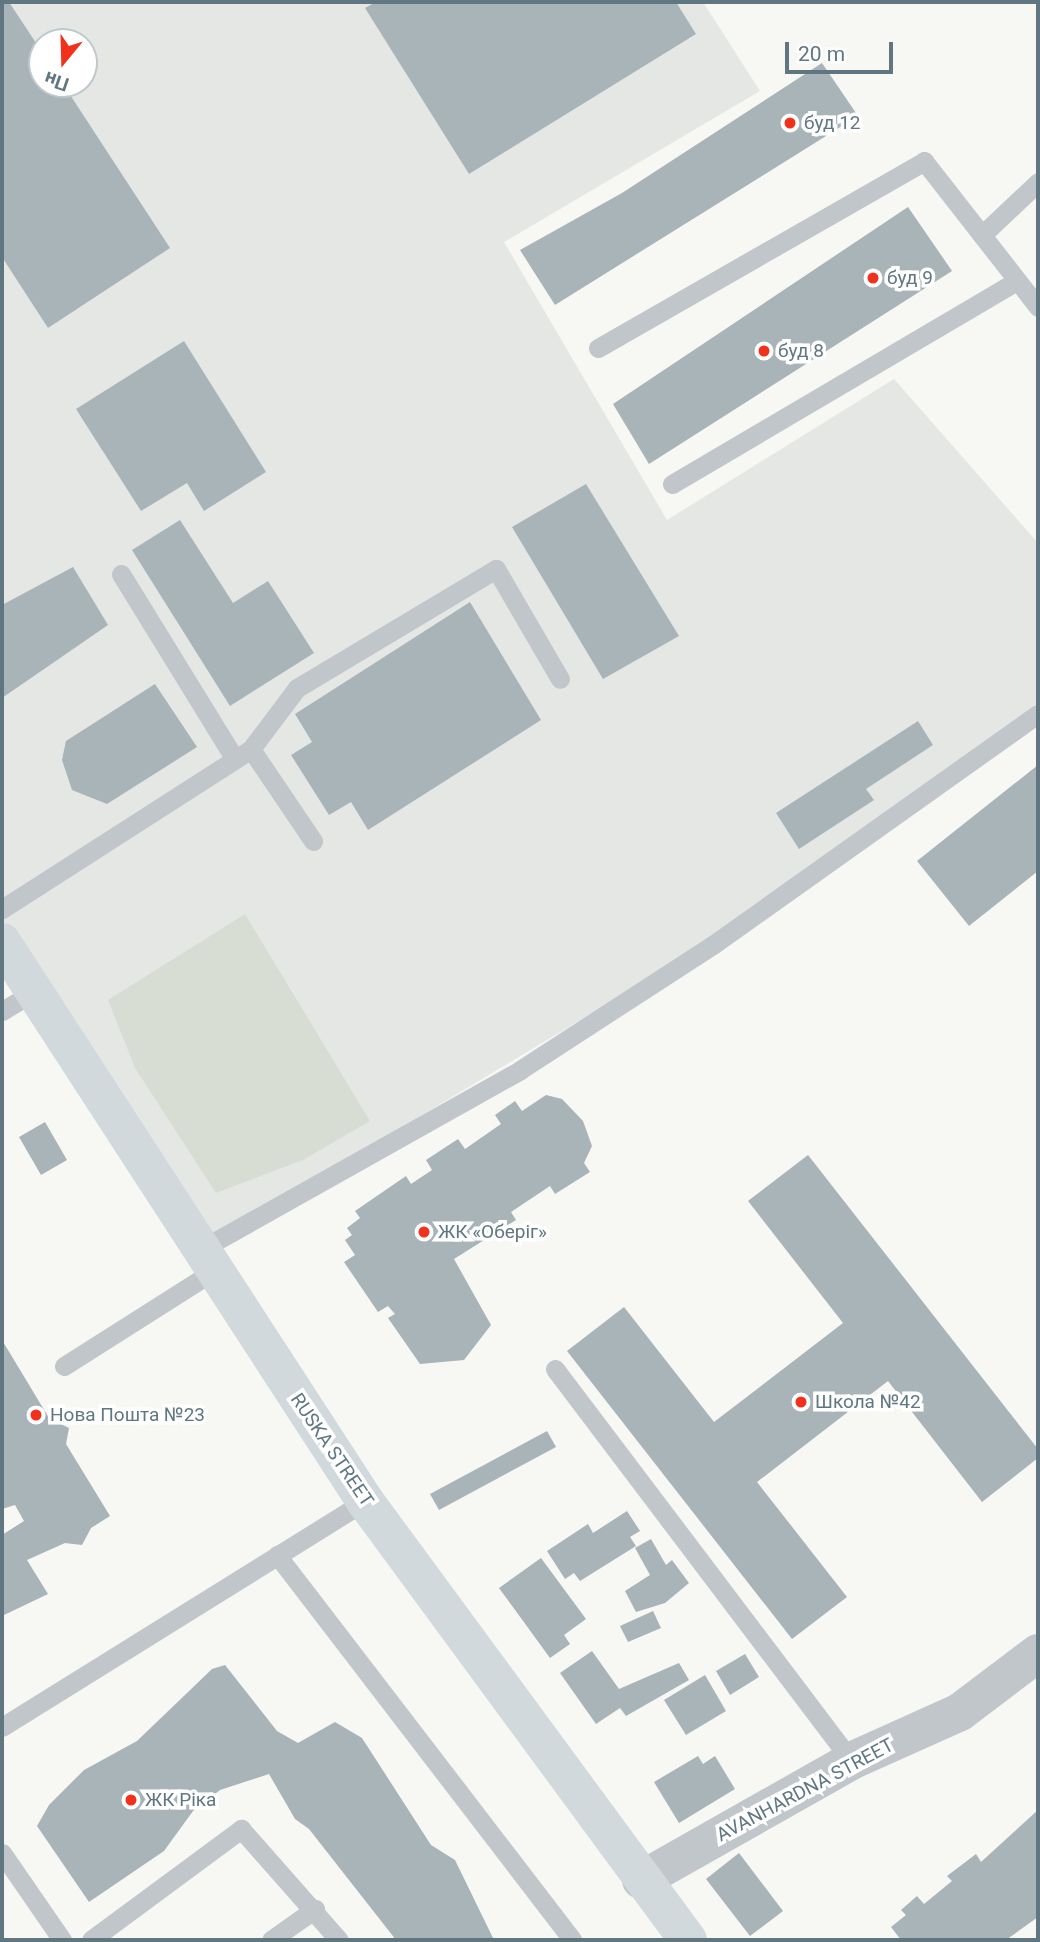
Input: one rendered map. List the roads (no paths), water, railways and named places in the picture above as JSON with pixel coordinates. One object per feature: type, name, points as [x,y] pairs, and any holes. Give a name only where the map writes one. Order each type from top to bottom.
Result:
[{"type":"main road","name":"RUSKA STREET","points":[[2,942],[205,1261],[365,1502],[641,1880],[688,1940]]},
{"type":"street","name":"AVANHARDNA STREET","points":[[641,1880],[851,1762],[960,1712],[1038,1653]]},
{"type":"lane","points":[[598,348],[924,161],[1038,307]]},
{"type":"lane","points":[[982,235],[1038,182]]},
{"type":"lane","points":[[672,484],[1017,281]]},
{"type":"lane","points":[[2,909],[243,754],[297,688],[496,569],[560,678]]},
{"type":"lane","points":[[121,574],[243,754],[313,841]]},
{"type":"lane","points":[[64,1367],[205,1261],[520,1070],[714,944],[1038,714]]},
{"type":"lane","points":[[2,1011],[34,992]]},
{"type":"lane","points":[[555,1369],[851,1762]]},
{"type":"lane","points":[[2,1727],[365,1502]]},
{"type":"lane","points":[[277,1555],[572,1940]]},
{"type":"lane","points":[[91,1940],[241,1829],[315,1909],[339,1940]]},
{"type":"lane","points":[[2,1853],[62,1940]]},
{"type":"lane","points":[[271,1940],[315,1909]]},
{"type":"place","name":"буд 12","points":[[790,123]]},
{"type":"place","name":"буд 9","points":[[873,278]]},
{"type":"place","name":"буд 8","points":[[764,351]]},
{"type":"place","name":"ЖК «Оберіг»","points":[[424,1232]]},
{"type":"place","name":"Школа №42","points":[[801,1402]]},
{"type":"place","name":"Нова Пошта №23","points":[[36,1415]]},
{"type":"place","name":"ЖК Ріка","points":[[131,1800]]}]
